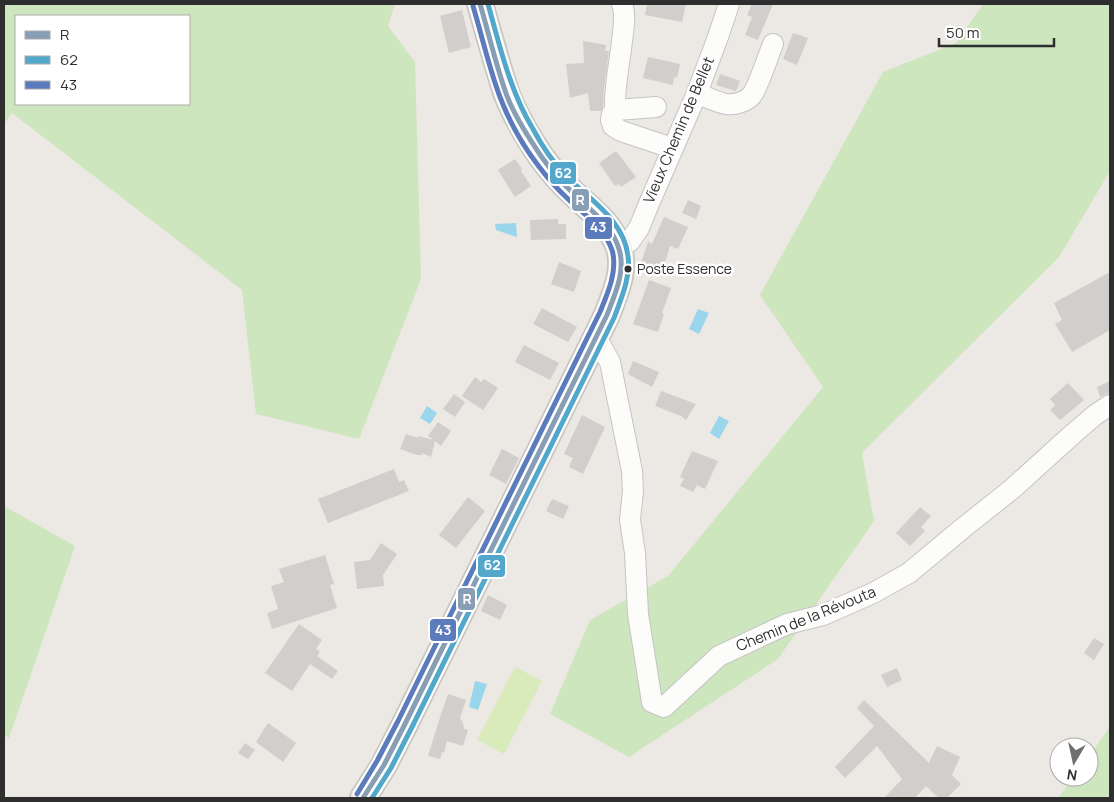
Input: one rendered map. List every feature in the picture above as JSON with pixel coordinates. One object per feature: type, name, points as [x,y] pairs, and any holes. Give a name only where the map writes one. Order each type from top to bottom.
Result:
[{"type":"main road","points":[[363,798],[405,724],[607,314],[621,270],[619,248],[614,235],[600,218],[565,186],[547,165],[520,122],[508,97],[480,4]]},
{"type":"street","points":[[622,4],[624,8],[624,21],[614,112],[611,120],[613,126],[621,131],[672,148]]},
{"type":"street","name":"Vieux Chemin de Bellet","points":[[619,248],[630,242],[639,228],[696,93],[729,4]]},
{"type":"street","points":[[696,93],[726,104],[744,101],[751,96],[756,88],[773,44]]},
{"type":"street","points":[[614,112],[617,110],[656,107]]},
{"type":"street","name":"Chemin de la Révouta","points":[[596,336],[610,362],[632,471],[633,491],[630,520],[638,614],[652,702],[664,707],[718,656],[787,624],[823,615],[873,593],[909,573],[1012,490],[1074,433],[1110,405]]},
{"type":"green space","points":[[4,4],[395,4],[388,26],[415,62],[421,279],[359,439],[256,414],[242,290],[12,113],[4,124]]},
{"type":"green space","points":[[983,4],[1110,4],[1110,171],[1059,257],[862,453],[874,521],[778,659],[629,757],[550,714],[590,620],[668,576],[823,387],[760,295],[883,72],[956,43]]},
{"type":"green space","points":[[4,506],[75,546],[9,738],[4,735]]},
{"type":"green space","points":[[515,667],[542,681],[504,754],[477,740]]},
{"type":"green space","points":[[1110,727],[1110,798],[1058,798],[1066,787],[1099,787],[1099,742]]},
{"type":"water","points":[[516,223],[517,237],[496,230],[495,224]]},
{"type":"water","points":[[698,309],[709,313],[699,334],[689,329]]},
{"type":"water","points":[[427,406],[437,413],[430,424],[420,418]]},
{"type":"water","points":[[719,416],[729,421],[719,439],[710,433]]},
{"type":"water","points":[[475,681],[487,684],[478,710],[469,707]]},
{"type":"building","points":[[647,4],[686,4],[682,22],[645,15]]},
{"type":"building","points":[[752,4],[773,4],[758,40],[745,35],[752,17],[747,15]]},
{"type":"building","points":[[462,10],[471,47],[449,53],[440,16]]},
{"type":"building","points":[[793,33],[808,38],[797,65],[783,59]]},
{"type":"building","points":[[583,41],[606,45],[605,51],[609,51],[601,111],[590,111],[588,93],[570,98],[566,64],[584,63]]},
{"type":"building","points":[[648,57],[680,64],[677,78],[674,77],[673,85],[643,78]]},
{"type":"building","points":[[720,74],[740,81],[736,91],[716,85]]},
{"type":"building","points":[[616,151],[636,177],[621,187],[619,184],[615,186],[599,163]]},
{"type":"building","points":[[515,159],[531,186],[515,197],[498,170]]},
{"type":"building","points":[[688,200],[701,206],[696,219],[682,213]]},
{"type":"building","points":[[664,217],[688,227],[678,249],[670,246],[663,270],[641,263],[648,242],[652,244]]},
{"type":"building","points":[[558,219],[558,224],[566,224],[566,239],[531,240],[530,220]]},
{"type":"building","points":[[559,262],[581,271],[574,292],[551,284]]},
{"type":"building","points":[[1110,272],[1110,330],[1072,352],[1055,324],[1062,320],[1054,303]]},
{"type":"building","points":[[649,280],[671,288],[662,313],[664,314],[658,332],[633,324]]},
{"type":"building","points":[[542,308],[577,327],[568,342],[533,324]]},
{"type":"building","points":[[524,345],[559,363],[550,380],[515,362]]},
{"type":"building","points":[[633,361],[659,372],[652,387],[628,374]]},
{"type":"building","points":[[475,377],[481,382],[484,379],[498,388],[483,410],[462,396]]},
{"type":"building","points":[[1110,381],[1110,393],[1100,397],[1097,387]]},
{"type":"building","points":[[1068,383],[1084,400],[1060,420],[1050,410],[1055,405],[1050,399]]},
{"type":"building","points":[[661,391],[696,404],[686,420],[681,416],[655,406]]},
{"type":"building","points":[[454,394],[465,402],[455,417],[443,409]]},
{"type":"building","points":[[582,415],[605,427],[583,474],[569,467],[573,458],[564,454]]},
{"type":"building","points":[[438,422],[451,431],[441,446],[435,441],[431,457],[422,453],[422,455],[417,455],[400,449],[406,434],[434,440],[428,436]]},
{"type":"building","points":[[502,449],[519,458],[506,484],[489,475]]},
{"type":"building","points":[[692,451],[718,461],[705,489],[697,485],[693,492],[680,486],[684,479],[680,477]]},
{"type":"building","points":[[394,469],[399,482],[404,480],[409,491],[328,523],[318,499]]},
{"type":"building","points":[[468,497],[485,511],[456,548],[439,535]]},
{"type":"building","points":[[552,499],[569,506],[563,519],[546,511]]},
{"type":"building","points":[[920,507],[931,516],[921,527],[925,531],[910,546],[896,533]]},
{"type":"building","points":[[381,543],[397,554],[383,575],[384,586],[357,589],[354,562],[370,560]]},
{"type":"building","points":[[325,555],[334,584],[330,585],[337,608],[272,629],[267,613],[278,609],[271,586],[284,582],[279,569]]},
{"type":"building","points":[[488,595],[507,605],[500,620],[481,611]]},
{"type":"building","points":[[299,624],[322,640],[316,649],[320,652],[317,656],[338,671],[332,679],[310,664],[292,691],[265,673]]},
{"type":"building","points":[[1094,638],[1104,644],[1094,660],[1084,653]]},
{"type":"building","points":[[897,668],[902,680],[887,687],[881,675]]},
{"type":"building","points":[[448,694],[466,700],[460,718],[464,729],[468,730],[463,746],[447,741],[444,753],[442,752],[440,759],[428,756]]},
{"type":"building","points":[[864,700],[929,763],[937,746],[960,757],[952,775],[961,784],[947,798],[939,798],[926,786],[915,798],[884,798],[902,779],[877,746],[845,778],[835,767],[874,726],[857,708]]},
{"type":"building","points":[[268,723],[296,743],[283,762],[256,742]]},
{"type":"building","points":[[245,743],[255,750],[248,759],[238,753]]},
{"type":"transit line","name":"R","points":[[363,798],[384,765],[405,724],[607,315],[620,274],[621,257],[616,240],[600,218],[552,171],[531,142],[514,112],[499,73],[480,4]]},
{"type":"transit line","name":"62","points":[[372,798],[391,768],[412,727],[614,318],[625,288],[628,272],[629,264],[625,243],[613,221],[566,176],[540,142],[525,114],[506,68],[488,4]]},
{"type":"transit line","name":"43","points":[[357,794],[398,721],[600,312],[613,273],[614,258],[604,234],[563,194],[537,164],[512,123],[496,86],[473,6]]},
{"type":"place","name":"Poste Essence","points":[[628,269]]}]
